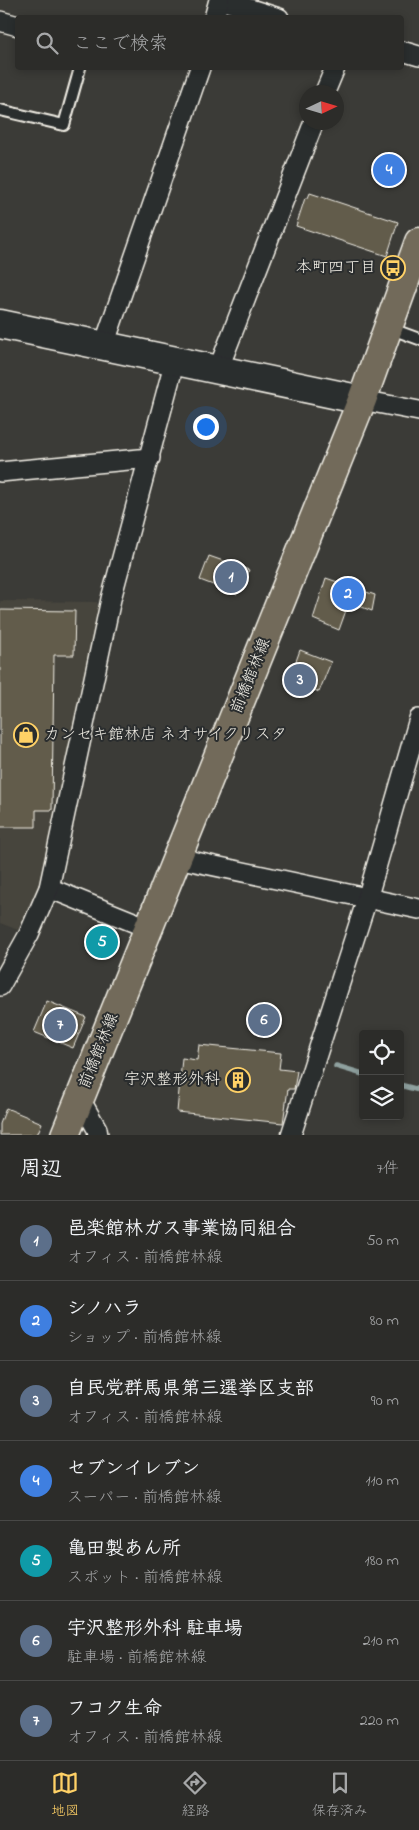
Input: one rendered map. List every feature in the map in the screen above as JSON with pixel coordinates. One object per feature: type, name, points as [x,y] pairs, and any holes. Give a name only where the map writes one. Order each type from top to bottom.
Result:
[{"type":"main road","name":"前橋館林線","points":[[65,1135],[362,400],[419,242]]},
{"type":"street","points":[[215,15],[220,0],[269,15]]},
{"type":"street","points":[[0,21],[15,25]]},
{"type":"street","points":[[404,52],[419,56]]},
{"type":"street","points":[[104,346],[195,70]]},
{"type":"street","points":[[328,85],[334,70]]},
{"type":"street","points":[[218,370],[311,130]]},
{"type":"street","points":[[0,324],[419,411]]},
{"type":"street","points":[[0,986],[29,934],[49,888],[111,599],[175,360]]},
{"type":"street","points":[[0,472],[150,458]]},
{"type":"street","points":[[291,1135],[367,899],[419,719]]},
{"type":"street","points":[[177,858],[419,909]]},
{"type":"street","points":[[49,888],[148,928]]},
{"type":"street","points":[[80,1099],[97,1129],[98,1135]]},
{"type":"lane","points":[[0,110],[64,126],[79,70]]},
{"type":"lane","points":[[388,327],[419,338]]},
{"type":"shaded area","points":[[0,601],[97,602],[100,611],[39,885],[18,930],[0,923]]},
{"type":"building","points":[[310,193],[398,222],[387,256],[296,226],[305,198],[308,198]]},
{"type":"building","points":[[209,556],[249,570],[237,594],[200,580]]},
{"type":"building","points":[[326,578],[375,595],[372,611],[349,602],[339,630],[313,619]]},
{"type":"building","name":"カンセキ館林店 ネオサイクリスタ","points":[[0,610],[75,611],[74,655],[54,655],[52,810],[36,810],[36,827],[0,827]]},
{"type":"building","points":[[300,650],[331,662],[319,692],[286,678],[291,664],[295,664]]},
{"type":"building","points":[[97,926],[116,934],[107,958],[87,950]]},
{"type":"building","points":[[47,1001],[86,1017],[73,1048],[34,1032]]},
{"type":"building","name":"宇沢整形外科","points":[[199,1045],[281,1053],[279,1069],[297,1071],[294,1089],[288,1089],[283,1123],[177,1112],[182,1058],[197,1060]]},
{"type":"building","points":[[6,1108],[42,1123],[37,1135],[0,1135],[0,1124]]},
{"type":"waterway","points":[[336,1066],[359,1073]]},
{"type":"waterway","points":[[404,1086],[419,1090]]},
{"type":"place","name":"セブンイレブン","points":[[389,170]]},
{"type":"place","name":"本町四丁目","points":[[393,268]]},
{"type":"place","name":"邑楽館林ガス事業協同組合","points":[[231,577]]},
{"type":"place","name":"シノハラ","points":[[348,594]]},
{"type":"place","name":"自民党群馬県第三選挙区支部","points":[[300,680]]},
{"type":"place","name":"カンセキ館林店 ネオサイクリスタ","points":[[26,735]]},
{"type":"place","name":"亀田製あん所","points":[[102,942]]},
{"type":"place","name":"宇沢整形外科 駐車場","points":[[264,1020]]},
{"type":"place","name":"フコク生命","points":[[60,1025]]},
{"type":"place","name":"宇沢整形外科","points":[[238,1080]]}]
